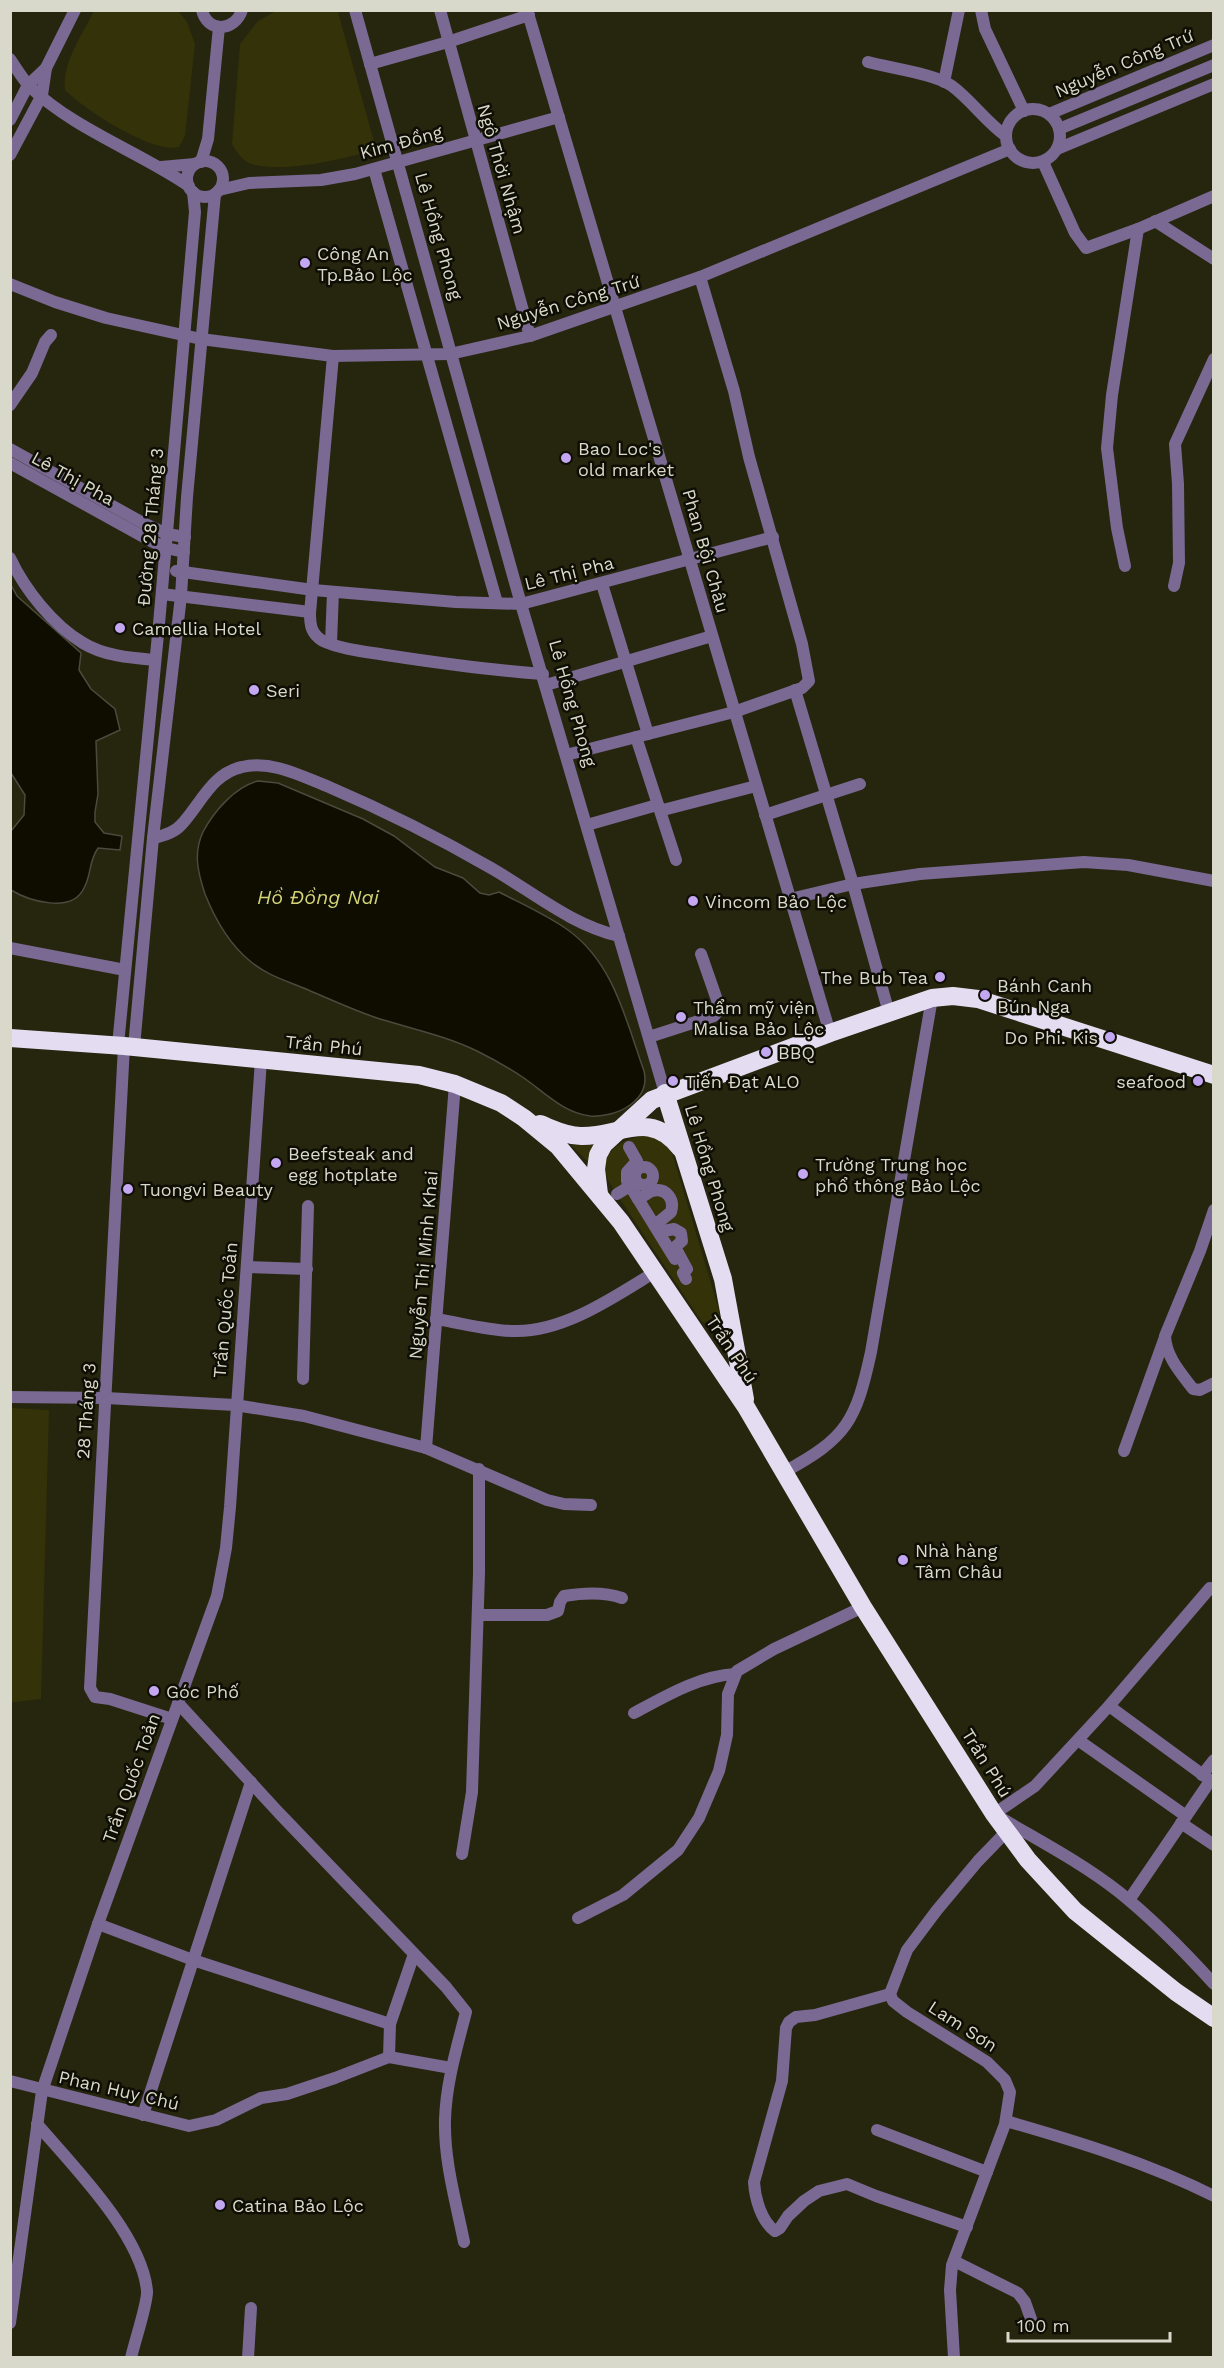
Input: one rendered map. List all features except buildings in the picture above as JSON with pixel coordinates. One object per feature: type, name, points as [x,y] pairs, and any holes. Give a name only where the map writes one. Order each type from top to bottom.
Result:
[{"type":"highway","points":[[608,1195],[596,1169],[598,1155],[604,1144],[652,1100],[830,1033],[932,998],[953,996],[978,999],[1214,1075]]},
{"type":"highway","name":"Trần Phú","points":[[10,1038],[125,1046],[419,1076],[455,1084],[501,1103],[524,1118],[558,1146],[608,1195],[621,1222],[746,1407],[863,1607],[994,1814],[1028,1860],[1074,1911],[1176,1992],[1214,2018]]},
{"type":"highway","name":"Lê Hồng Phong","points":[[665,1094],[723,1279],[746,1407]]},
{"type":"highway","points":[[524,1118],[555,1131],[580,1136],[619,1129],[649,1127],[662,1131],[674,1139],[682,1150]]},
{"type":"highway","points":[[694,1331],[712,1335],[719,1332],[730,1318]]},
{"type":"street","points":[[10,155],[42,95],[46,68],[75,10]]},
{"type":"street","points":[[202,10],[207,21],[219,27],[231,25],[242,10]]},
{"type":"street","name":"Lê Hồng Phong","points":[[355,10],[521,604],[665,1094]]},
{"type":"street","name":"Ngô Thời Nhậm","points":[[440,10],[474,140],[530,336]]},
{"type":"street","points":[[944,82],[959,10]]},
{"type":"street","points":[[981,10],[985,29],[1024,111]]},
{"type":"street","points":[[370,64],[448,42],[528,13]]},
{"type":"street","name":"Phan Bội Châu","points":[[528,13],[830,1033]]},
{"type":"street","points":[[10,59],[28,85],[74,120],[161,167],[204,196],[217,192],[223,180],[207,164],[219,27]]},
{"type":"street","name":"Nguyễn Công Trứ","points":[[1049,114],[1214,45]]},
{"type":"street","points":[[868,62],[944,82],[962,94],[1008,143],[1013,154],[1024,161],[1043,162],[1057,149],[1214,84]]},
{"type":"street","name":"Nguyễn Công Trứ","points":[[1059,129],[1214,66]]},
{"type":"street","points":[[10,120],[28,85],[46,68]]},
{"type":"street","points":[[1008,143],[1013,119],[1024,111],[1037,110],[1049,114],[1059,129],[1057,149]]},
{"type":"street","name":"Kim Đồng","points":[[217,192],[249,183],[321,180],[397,164],[559,117]]},
{"type":"street","name":"Nguyễn Công Trứ","points":[[10,284],[55,302],[100,316],[201,339],[333,356],[426,352],[450,354],[530,336],[700,278],[1008,143]]},
{"type":"street","points":[[1043,162],[1074,233],[1086,248],[1138,229],[1214,196]]},
{"type":"street","points":[[161,167],[207,164]]},
{"type":"street","points":[[191,189],[188,174],[207,164]]},
{"type":"street","name":"Kim Đồng","points":[[207,164],[249,183]]},
{"type":"street","points":[[374,169],[496,603]]},
{"type":"street","name":"Đường 28 Tháng 3","points":[[125,1046],[125,970],[162,594],[195,212],[191,189]]},
{"type":"street","name":"Đường 28 Tháng 3","points":[[125,1046],[153,838],[181,596],[201,339],[217,192]]},
{"type":"street","points":[[1155,222],[1214,259]]},
{"type":"street","points":[[1125,566],[1117,528],[1107,447],[1112,394],[1138,229]]},
{"type":"street","points":[[566,755],[734,712],[802,688],[809,681],[808,668],[749,457],[735,396],[700,278]]},
{"type":"street","points":[[10,405],[32,373],[45,342],[51,335]]},
{"type":"street","points":[[333,356],[310,612],[310,627],[323,641],[360,651],[544,679],[624,661],[712,636]]},
{"type":"street","points":[[1174,586],[1179,564],[1175,444],[1214,359]]},
{"type":"street","points":[[10,448],[167,534],[185,537]]},
{"type":"street","name":"Lê Thị Pha","points":[[10,463],[166,548],[184,552]]},
{"type":"street","name":"Lê Thị Pha","points":[[164,570],[333,592],[521,604],[773,537]]},
{"type":"street","points":[[10,558],[37,599],[58,623],[84,644],[118,656],[155,660]]},
{"type":"street","points":[[602,584],[624,661],[657,805],[676,860]]},
{"type":"street","points":[[331,643],[333,592]]},
{"type":"street","points":[[162,594],[310,612]]},
{"type":"street","points":[[795,690],[889,1013]]},
{"type":"street","points":[[149,715],[166,716]]},
{"type":"street","points":[[153,838],[167,835],[181,826],[190,811],[224,774],[241,767],[262,765],[280,768],[370,805],[420,829],[493,869],[578,922],[597,931],[619,936]]},
{"type":"street","points":[[765,815],[860,784]]},
{"type":"street","points":[[657,805],[663,810],[756,786]]},
{"type":"street","points":[[587,825],[657,805]]},
{"type":"street","points":[[790,899],[853,884],[920,874],[1084,862],[1128,866],[1214,881]]},
{"type":"street","points":[[10,948],[125,970]]},
{"type":"street","points":[[649,1037],[714,1016],[718,1011],[717,1000],[701,954]]},
{"type":"street","points":[[784,1472],[818,1454],[847,1426],[861,1397],[873,1341],[932,998]]},
{"type":"street","name":"28 Tháng 3","points":[[125,1046],[90,1688],[95,1697],[110,1699],[172,1719]]},
{"type":"street","name":"Trần Quốc Toản","points":[[10,2323],[42,2091],[98,1924],[217,1596],[230,1507],[235,1405],[261,1060]]},
{"type":"street","name":"Nguyễn Thị Minh Khai","points":[[426,1448],[455,1084]]},
{"type":"street","points":[[629,1147],[637,1161],[627,1172],[627,1181],[675,1260],[683,1262]]},
{"type":"street","points":[[608,1195],[630,1186]]},
{"type":"street","points":[[639,1199],[650,1188],[662,1191],[672,1200],[671,1212],[660,1221],[658,1228],[664,1231],[674,1229],[681,1233],[682,1241],[675,1247],[687,1269],[683,1274],[686,1279]]},
{"type":"street","points":[[303,1379],[309,1206]]},
{"type":"street","points":[[1124,1451],[1165,1336],[1200,1251],[1214,1210]]},
{"type":"street","points":[[247,1267],[307,1269]]},
{"type":"street","points":[[436,1319],[515,1331],[542,1328],[582,1315],[655,1272]]},
{"type":"street","points":[[1165,1336],[1165,1346],[1193,1389],[1200,1390],[1214,1383]]},
{"type":"street","points":[[10,1397],[106,1398],[235,1405],[304,1416],[426,1448],[547,1500],[564,1504],[591,1505]]},
{"type":"street","points":[[462,1854],[472,1792],[478,1615],[479,1469]]},
{"type":"street","points":[[1210,1588],[1109,1706],[1035,1786],[994,1814],[1074,1862],[1128,1900],[1175,1941],[1214,1984]]},
{"type":"street","points":[[478,1615],[547,1616],[558,1611],[564,1596],[580,1593],[614,1595],[622,1598]]},
{"type":"street","points":[[578,1918],[623,1895],[678,1850],[699,1818],[718,1771],[727,1735],[728,1695],[736,1671],[774,1648],[863,1607]]},
{"type":"street","points":[[634,1713],[707,1678],[735,1674]]},
{"type":"street","points":[[178,1703],[466,2012],[451,2068],[445,2119],[447,2156],[464,2242]]},
{"type":"street","points":[[1109,1706],[1208,1780]]},
{"type":"street","points":[[1078,1740],[1214,1845]]},
{"type":"street","points":[[1128,1900],[1208,1780],[1214,1760]]},
{"type":"street","points":[[143,2115],[251,1782]]},
{"type":"street","points":[[967,2227],[847,2184],[819,2191],[804,2200],[780,2228],[775,2230],[770,2226],[755,2199],[754,2182],[782,2081],[789,2022],[796,2017],[815,2015],[890,1994],[907,1950],[944,1902],[1007,1831]]},
{"type":"street","points":[[98,1924],[193,1960],[390,2024]]},
{"type":"street","points":[[414,1954],[390,2024],[389,2057],[451,2068]]},
{"type":"street","name":"Lam Sơn","points":[[890,1994],[893,2001],[907,2012],[987,2062],[1005,2080],[1010,2092],[1006,2121],[954,2261],[950,2290],[954,2358]]},
{"type":"street","name":"Phan Huy Chú","points":[[10,2081],[42,2091],[189,2126],[216,2120],[261,2098],[306,2088],[389,2057]]},
{"type":"street","points":[[1006,2121],[1045,2132],[1180,2179],[1214,2196]]},
{"type":"street","points":[[37,2124],[118,2220],[139,2261],[148,2292],[131,2358]]},
{"type":"street","points":[[877,2130],[987,2172]]},
{"type":"street","points":[[954,2261],[1017,2293],[1025,2302],[1031,2319]]},
{"type":"street","points":[[248,2358],[251,2308]]},
{"type":"shaded area","points":[[94,11],[178,11],[187,22],[195,44],[185,136],[179,147],[153,144],[119,129],[65,90],[70,59]]},
{"type":"shaded area","points":[[276,11],[338,12],[375,145],[371,151],[298,166],[268,167],[251,164],[236,151],[232,144],[240,44],[258,21]]},
{"type":"shaded area","points":[[647,1135],[662,1142],[673,1156],[718,1307],[720,1317],[715,1326],[702,1322],[614,1191],[606,1175],[605,1164],[611,1151],[632,1138]]},
{"type":"shaded area","points":[[571,1145],[597,1145],[588,1162]]},
{"type":"shaded area","points":[[11,1408],[49,1410],[41,1699],[15,1702],[10,1702]]},
{"type":"water","points":[[10,583],[17,596],[81,653],[79,670],[91,689],[115,709],[120,730],[96,741],[98,794],[95,822],[104,833],[122,836],[120,850],[98,848],[84,888],[70,901],[60,903],[39,901],[11,890],[11,831],[24,815],[25,795],[11,773]]},
{"type":"water","name":"Hồ Đồng Nai","points":[[258,781],[278,783],[363,819],[394,836],[435,867],[463,878],[480,893],[489,895],[499,892],[568,930],[584,943],[608,976],[617,994],[644,1071],[645,1082],[637,1099],[620,1111],[600,1116],[572,1111],[555,1102],[518,1074],[477,1051],[439,1036],[357,1011],[277,977],[250,961],[229,939],[213,913],[200,878],[197,855],[203,832],[219,808],[233,794]]},
{"type":"place","name":"Công An Tp.Bảo Lộc","points":[[305,263]]},
{"type":"place","name":"Bao Loc's old market","points":[[566,458]]},
{"type":"place","name":"Camellia Hotel","points":[[120,628]]},
{"type":"place","name":"Seri","points":[[254,690]]},
{"type":"place","name":"Vincom Bảo Lộc","points":[[693,901]]},
{"type":"place","name":"The Bub Tea","points":[[940,977]]},
{"type":"place","name":"Bánh Canh Bún Nga","points":[[985,995]]},
{"type":"place","name":"Thẩm mỹ viện Malisa Bảo Lộc","points":[[681,1017]]},
{"type":"place","name":"Do Phi. Kis","points":[[1110,1037]]},
{"type":"place","name":"BBQ","points":[[766,1052]]},
{"type":"place","name":"Tiến Đạt ALO","points":[[673,1081]]},
{"type":"place","name":"seafood","points":[[1198,1081]]},
{"type":"place","name":"Beefsteak and egg hotplate","points":[[276,1163]]},
{"type":"place","name":"Trường Trung học phổ thông Bảo Lộc","points":[[803,1174]]},
{"type":"place","name":"Tuongvi Beauty","points":[[128,1189]]},
{"type":"place","name":"Nhà hàng Tâm Châu","points":[[903,1560]]},
{"type":"place","name":"Góc Phố","points":[[154,1691]]},
{"type":"place","name":"Catina Bảo Lộc","points":[[220,2205]]}]
